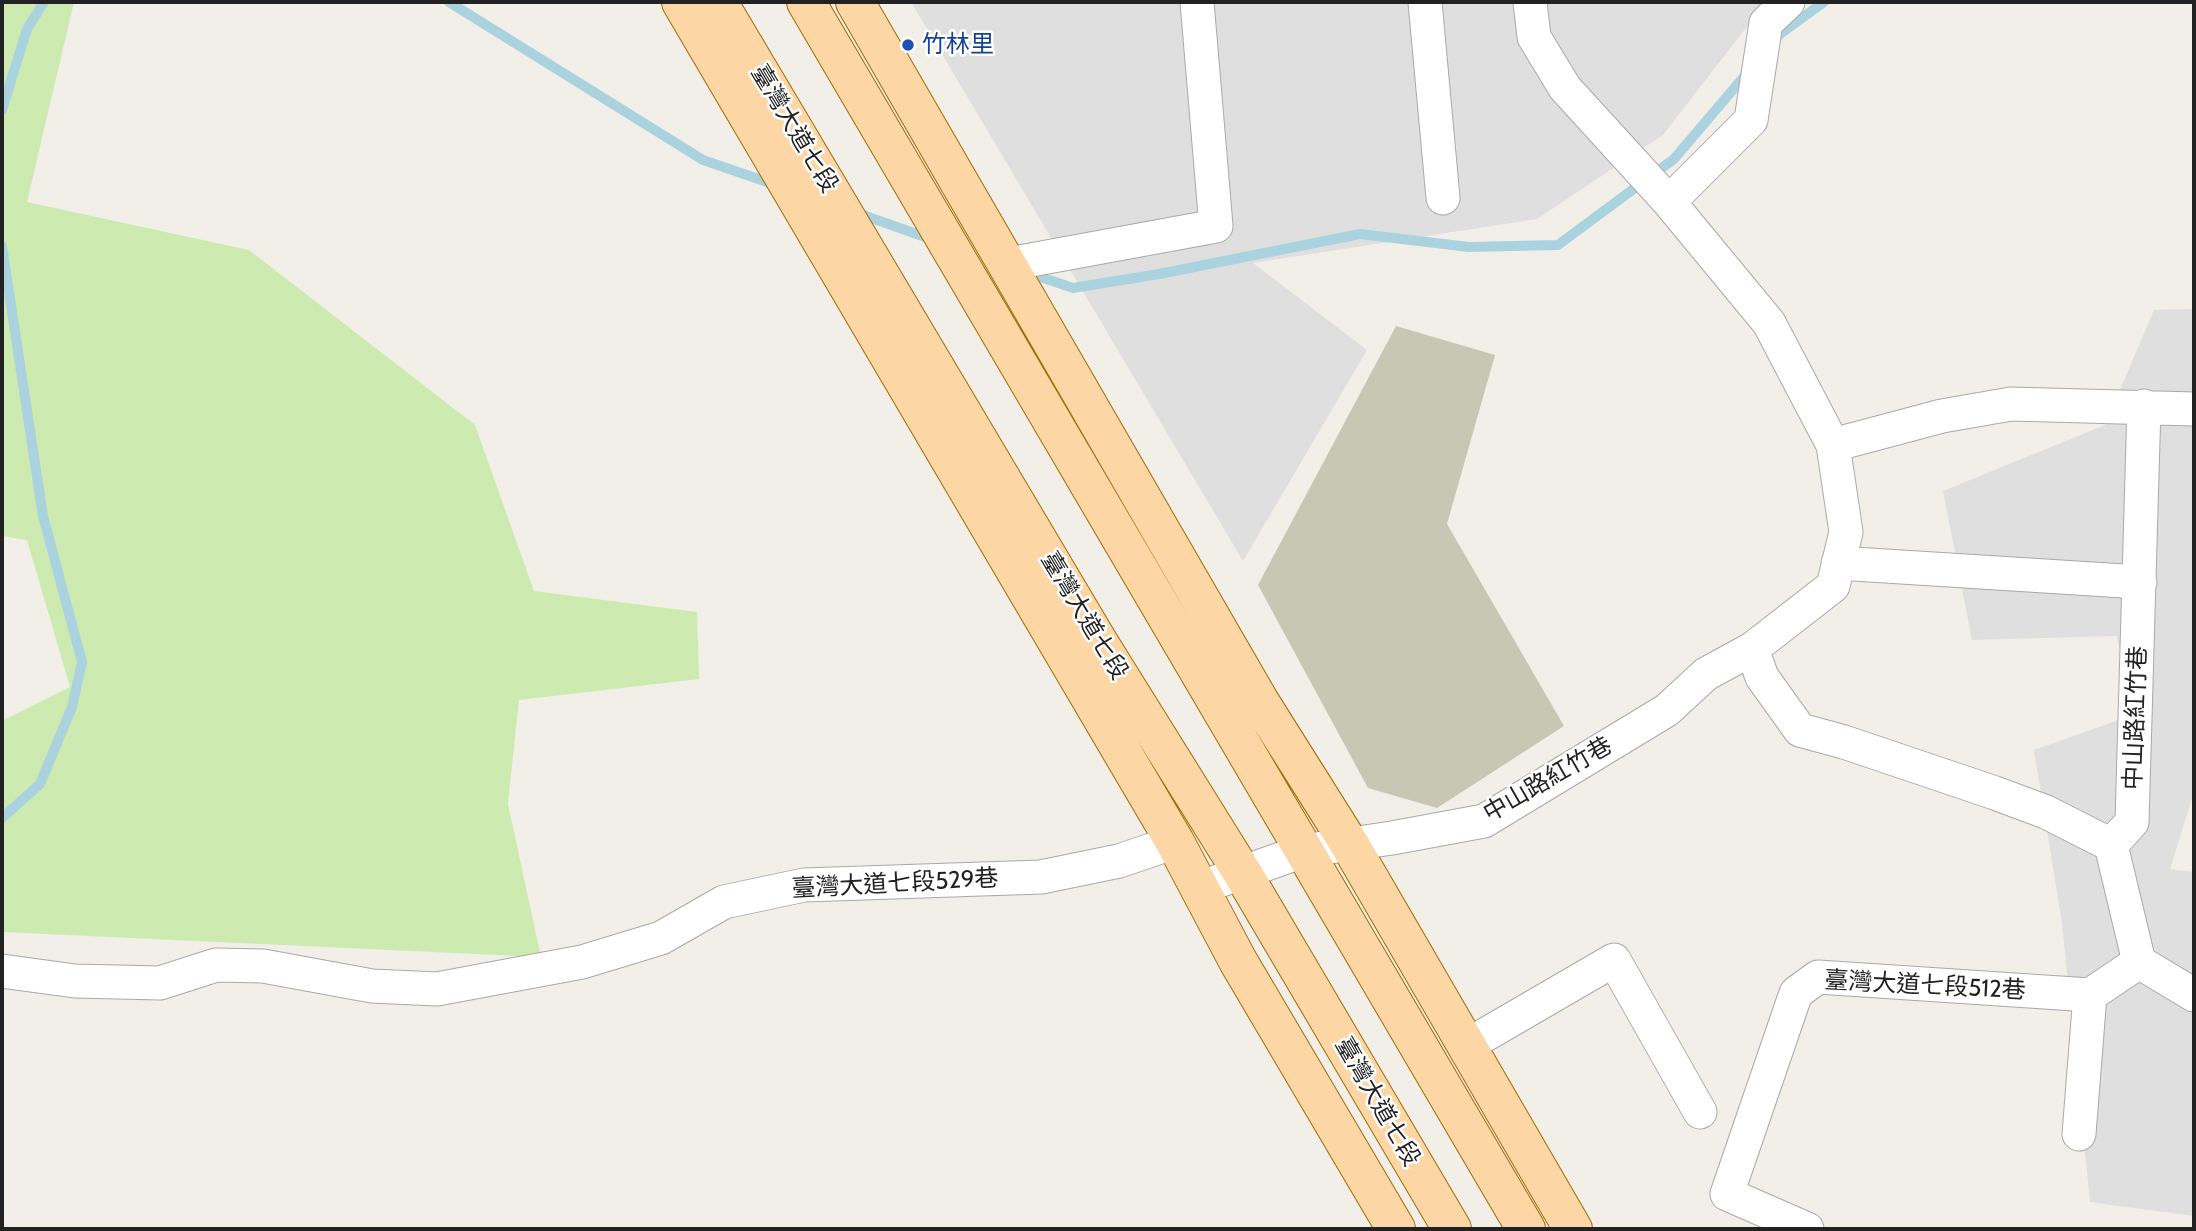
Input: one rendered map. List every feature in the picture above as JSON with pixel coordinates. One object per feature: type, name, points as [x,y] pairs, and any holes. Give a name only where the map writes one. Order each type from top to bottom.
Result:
[{"type":"main road","name":"臺灣大道七段","points":[[681,2],[1175,842],[1238,961],[1396,1229]]},
{"type":"main road","name":"臺灣大道七段","points":[[718,2],[1099,643],[1243,874],[1452,1229]]},
{"type":"main road","points":[[806,2],[1526,1229]]},
{"type":"main road","points":[[835,2],[914,134],[923,202]]},
{"type":"main road","points":[[855,2],[1260,702],[1350,845],[1573,1229]]},
{"type":"street","points":[[1009,264],[1216,226],[1197,2]]},
{"type":"street","points":[[1425,2],[1443,198]]},
{"type":"street","name":"中山路紅竹巷","points":[[1199,888],[1303,851],[1484,821],[1667,710],[1706,674],[1752,649],[1833,586],[1846,532],[1833,445],[1769,323],[1660,192],[1565,88],[1534,37],[1530,2]]},
{"type":"street","points":[[1660,192],[1751,120],[1766,23],[1788,2]]},
{"type":"street","points":[[1833,445],[1942,416],[2011,404],[2194,409]]},
{"type":"street","name":"中山路紅竹巷","points":[[2111,845],[2132,822],[2144,407]]},
{"type":"street","points":[[1838,563],[2140,582]]},
{"type":"street","points":[[1752,649],[1762,677],[1800,730],[1844,742],[2046,812],[2111,845],[2139,962],[2194,995]]},
{"type":"street","name":"臺灣大道七段529巷","points":[[2,971],[75,981],[160,983],[216,965],[263,966],[372,986],[437,989],[582,962],[661,938],[724,902],[803,885],[1041,877],[1119,861],[1175,842]]},
{"type":"street","points":[[1466,1046],[1614,960],[1700,1112]]},
{"type":"street","points":[[2079,1134],[2090,995],[2139,962]]},
{"type":"street","name":"臺灣大道七段512巷","points":[[1807,1229],[1727,1194],[1796,993],[1818,977],[2090,995]]},
{"type":"shaded area","points":[[911,2],[1766,2],[1663,135],[1537,219],[1253,263],[1367,350],[1243,561]]},
{"type":"shaded area","points":[[2194,309],[2194,792],[2170,869],[2194,872],[2194,1216],[2090,1202],[2062,923],[2034,750],[2133,715],[2117,636],[1972,640],[1943,491],[2105,425],[2154,310]]},
{"type":"shaded area","points":[[1396,326],[1495,355],[1447,524],[1564,726],[1437,808],[1368,788],[1258,585]]},
{"type":"green space","points":[[2,2],[74,2],[27,202],[249,250],[475,425],[534,591],[697,612],[699,679],[519,700],[508,804],[541,957],[2,932],[2,721],[70,687],[27,540],[2,536]]},
{"type":"waterway","points":[[2,110],[27,29],[44,2]]},
{"type":"waterway","points":[[449,2],[703,160],[776,185]]},
{"type":"waterway","points":[[1772,44],[1780,34],[1824,2]]},
{"type":"waterway","points":[[1026,272],[1073,288],[1159,274],[1360,234],[1469,247],[1558,245],[1674,159],[1748,72]]},
{"type":"waterway","points":[[857,213],[931,239]]},
{"type":"waterway","points":[[2,246],[43,516],[82,662],[72,707],[40,784],[2,818]]},
{"type":"place","name":"竹林里","points":[[908,45]]}]
